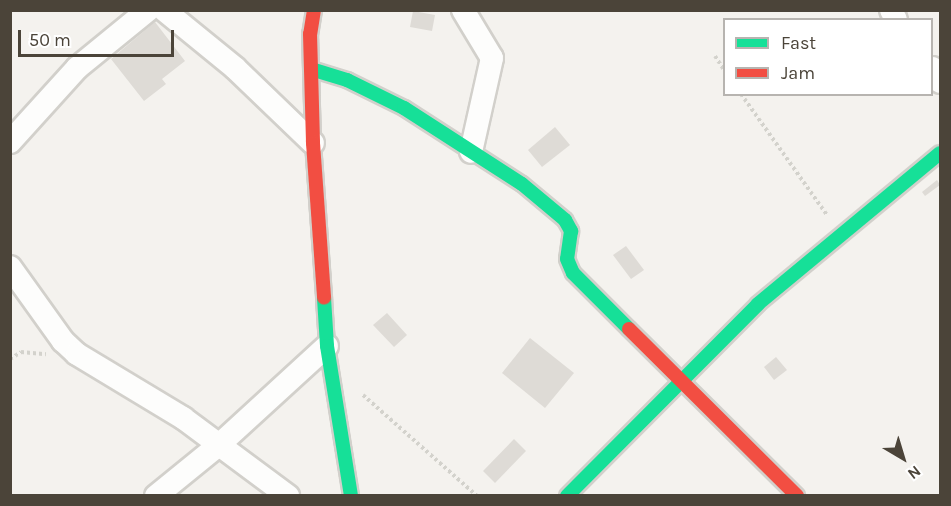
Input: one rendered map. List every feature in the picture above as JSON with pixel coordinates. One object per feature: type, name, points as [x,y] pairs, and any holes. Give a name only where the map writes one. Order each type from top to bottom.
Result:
[{"type":"street","points":[[10,142],[77,68],[148,10]]},
{"type":"street","points":[[164,10],[235,68],[313,143]]},
{"type":"street","points":[[314,10],[310,69],[327,346],[351,495]]},
{"type":"street","points":[[463,10],[492,58],[471,152]]},
{"type":"street","points":[[310,69],[377,93],[522,184],[565,220],[571,231],[567,259],[573,273],[797,495]]},
{"type":"street","points":[[567,495],[758,304],[940,153]]},
{"type":"street","points":[[10,267],[63,341],[77,354],[220,444],[288,495]]},
{"type":"street","points":[[156,495],[220,444],[327,346]]},
{"type":"path","points":[[715,56],[723,68]]},
{"type":"path","points":[[742,96],[840,236]]},
{"type":"path","points":[[330,369],[477,495]]},
{"type":"building","points":[[413,11],[435,15],[432,31],[410,27]]},
{"type":"building","points":[[155,22],[185,61],[162,79],[166,84],[144,101],[111,59]]},
{"type":"building","points":[[555,127],[570,145],[542,167],[528,150]]},
{"type":"building","points":[[937,180],[940,185],[925,196],[922,192]]},
{"type":"building","points":[[626,246],[644,270],[631,279],[613,255]]},
{"type":"building","points":[[387,313],[407,335],[394,347],[373,325]]},
{"type":"building","points":[[530,338],[574,373],[545,408],[502,373]]},
{"type":"building","points":[[776,357],[787,370],[774,380],[764,367]]},
{"type":"building","points":[[514,439],[526,451],[495,483],[483,471]]},
{"type":"traffic: fast","points":[[311,69],[347,80],[404,108],[522,184],[565,220],[571,231],[567,259],[573,273],[629,329]]},
{"type":"traffic: fast","points":[[567,496],[758,304],[940,153]]},
{"type":"traffic: fast","points":[[324,298],[327,346],[351,496]]},
{"type":"traffic: jam","points":[[314,10],[310,34],[313,143],[324,298]]},
{"type":"traffic: jam","points":[[629,329],[797,496]]}]
